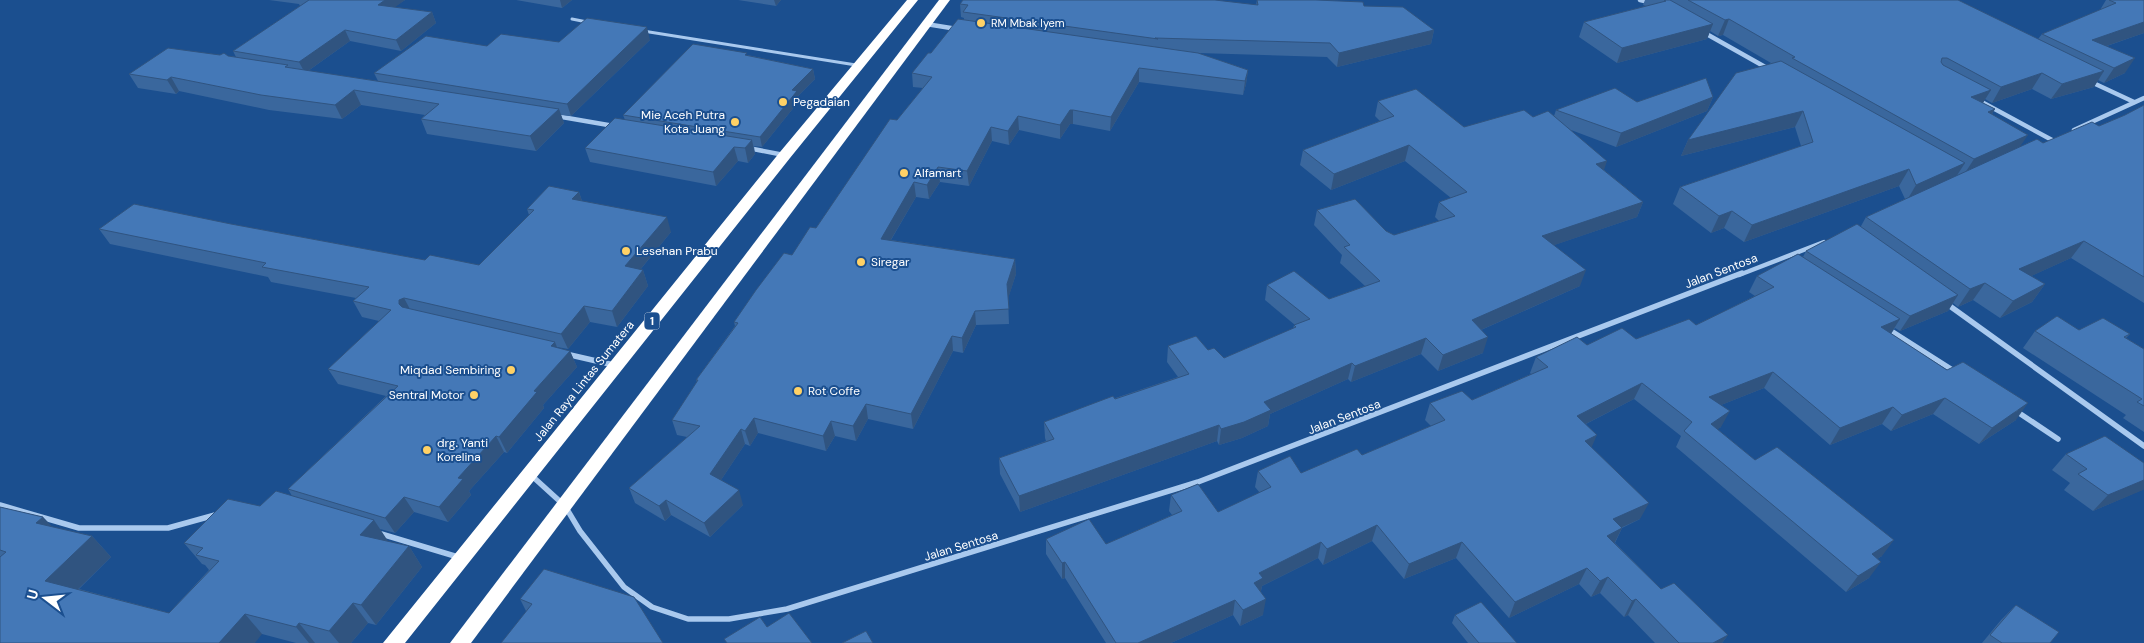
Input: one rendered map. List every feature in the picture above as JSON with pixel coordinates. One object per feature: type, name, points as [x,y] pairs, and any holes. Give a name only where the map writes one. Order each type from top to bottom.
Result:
[{"type":"highway","name":"Jalan Raya Lintas Sumatera","points":[[393,643],[785,155],[913,0]]},
{"type":"highway","points":[[460,643],[945,0]]},
{"type":"street","points":[[1640,0],[1651,2]]},
{"type":"street","points":[[926,24],[965,30]]},
{"type":"street","points":[[1694,27],[1772,71]]},
{"type":"street","points":[[2081,76],[2134,102]]},
{"type":"street","points":[[1969,95],[2052,140]]},
{"type":"street","points":[[2068,133],[2144,98]]},
{"type":"street","points":[[552,116],[620,127]]},
{"type":"street","points":[[2043,144],[2060,136]]},
{"type":"street","points":[[746,148],[785,155]]},
{"type":"street","name":"Jalan Sentosa","points":[[528,473],[565,506],[580,531],[624,587],[652,607],[688,620],[729,619],[787,610],[1198,482],[1830,239]]},
{"type":"street","points":[[1780,259],[1788,264]]},
{"type":"street","points":[[1943,302],[2144,446]]},
{"type":"street","points":[[1884,326],[1958,374]]},
{"type":"street","points":[[561,352],[617,365]]},
{"type":"street","points":[[2009,406],[2058,439]]},
{"type":"street","points":[[0,505],[79,528],[168,528],[222,513]]},
{"type":"street","points":[[369,530],[461,558]]},
{"type":"lane","points":[[572,19],[592,22]]},
{"type":"lane","points":[[641,30],[858,66]]},
{"type":"building","points":[[309,0],[385,0],[378,5],[432,12],[396,40],[345,30],[299,62],[233,51]]},
{"type":"building","points":[[963,0],[1215,0],[1258,5],[1257,0],[1363,2],[1364,6],[1403,7],[1434,30],[1339,53],[1330,43],[1155,38],[1158,39],[963,12],[968,5],[960,4]]},
{"type":"building","points":[[1664,0],[1670,0],[1713,24],[1622,48],[1584,22],[1666,1]]},
{"type":"building","points":[[1688,0],[1958,0],[2104,71],[2062,84],[2042,73],[2001,87],[1947,58],[1942,58],[1941,62],[1943,65],[1991,90],[1971,97],[1995,109],[1988,112],[2028,135],[1974,159],[1792,58],[1795,57],[1729,19],[1725,20]]},
{"type":"building","points":[[2109,0],[2144,0],[2144,22],[2092,40],[2135,58],[2114,68],[2042,34],[2116,3]]},
{"type":"building","points":[[587,18],[647,27],[567,104],[374,73],[426,36],[487,46],[501,34],[559,42]]},
{"type":"building","points":[[958,19],[1198,53],[1248,70],[1245,81],[1139,68],[1111,117],[1070,110],[1060,125],[1018,116],[1008,131],[991,127],[967,171],[938,167],[927,185],[914,182],[881,239],[1015,259],[1007,284],[1009,309],[975,311],[962,338],[952,336],[911,414],[866,404],[853,426],[831,421],[823,436],[754,418],[745,431],[741,429],[710,474],[739,490],[704,523],[666,500],[659,506],[629,488],[700,426],[672,420],[698,380],[696,380],[738,323],[734,322],[784,253],[792,255],[810,227],[816,228],[890,119],[897,120],[932,77],[912,73]]},
{"type":"building","points":[[693,44],[747,53],[745,55],[813,69],[792,90],[797,91],[760,137],[623,115]]},
{"type":"building","points":[[168,48],[220,55],[224,53],[228,56],[288,65],[285,67],[559,109],[530,136],[421,119],[439,104],[354,90],[335,105],[261,95],[171,77],[167,80],[129,74]]},
{"type":"building","points":[[1781,61],[1965,163],[1916,185],[1909,169],[1752,225],[1732,211],[1719,216],[1680,187],[1813,142],[1803,111],[1688,140],[1736,73]]},
{"type":"building","points":[[1706,78],[1713,97],[1621,133],[1556,110],[1615,88],[1637,102]]},
{"type":"building","points":[[1416,89],[1464,127],[1524,110],[1533,117],[1548,111],[1607,161],[1596,164],[1643,202],[1542,236],[1586,270],[1472,320],[1488,337],[1443,355],[1426,338],[1355,366],[1352,363],[1264,402],[1271,410],[1244,422],[1221,429],[1219,425],[1019,496],[999,458],[1054,439],[1044,422],[1113,396],[1115,399],[1189,374],[1168,346],[1196,336],[1208,350],[1214,348],[1224,358],[1296,327],[1294,325],[1310,319],[1267,285],[1294,271],[1329,299],[1380,281],[1344,247],[1350,245],[1317,210],[1355,199],[1386,231],[1394,235],[1455,216],[1439,202],[1467,192],[1409,145],[1334,174],[1303,150],[1394,116],[1378,101]]},
{"type":"building","points":[[2144,105],[2144,277],[2084,241],[2019,269],[2045,284],[2013,301],[1985,283],[1970,289],[1866,217],[2037,139],[2043,143],[2092,122],[2099,126]]},
{"type":"building","points":[[615,118],[752,140],[745,148],[734,147],[713,172],[585,148]]},
{"type":"building","points":[[549,186],[579,192],[572,199],[667,217],[625,266],[643,270],[612,311],[584,306],[561,334],[404,298],[399,300],[399,304],[402,307],[555,342],[551,346],[570,351],[534,391],[537,392],[499,437],[496,436],[458,478],[463,479],[439,507],[404,497],[385,518],[288,489],[398,386],[328,369],[391,310],[353,301],[369,287],[262,267],[266,263],[99,229],[134,204],[425,260],[430,255],[479,265],[534,210],[527,209]]},
{"type":"building","points":[[1857,224],[1958,295],[1910,316],[1806,251]]},
{"type":"building","points":[[1798,254],[1900,319],[1881,327],[1947,370],[1963,362],[2028,403],[1992,428],[1945,398],[1902,415],[1893,407],[1840,428],[1773,372],[1709,397],[1730,411],[1711,424],[1755,460],[1777,447],[1894,540],[1872,554],[1881,562],[1858,576],[1684,431],[1692,422],[1642,383],[1577,416],[1597,435],[1585,441],[1649,503],[1613,519],[1622,528],[1607,536],[1661,589],[1674,583],[1728,635],[1713,643],[1679,643],[1636,599],[1632,601],[1608,577],[1600,581],[1587,568],[1515,602],[1462,542],[1409,564],[1377,525],[1327,549],[1321,542],[1259,573],[1263,578],[1254,583],[1266,599],[1243,610],[1235,600],[1138,643],[1116,643],[1065,562],[1062,563],[1046,539],[1089,519],[1106,544],[1182,511],[1171,495],[1198,484],[1218,512],[1271,487],[1258,471],[1290,456],[1301,473],[1357,449],[1362,455],[1445,420],[1430,403],[1462,391],[1472,400],[1548,367],[1536,357],[1577,337],[1587,345],[1622,328],[1636,339],[1689,319],[1696,325],[1774,287],[1757,276]]},
{"type":"building","points":[[2057,316],[2079,330],[2103,318],[2130,334],[2124,337],[2144,349],[2144,406],[2137,402],[2142,399],[2035,331]]},
{"type":"building","points":[[2105,436],[2144,463],[2144,480],[2108,495],[2078,474],[2087,469],[2066,454]]},
{"type":"building","points":[[276,491],[374,520],[360,535],[409,546],[361,605],[353,603],[329,631],[299,623],[296,627],[245,614],[219,643],[0,643],[0,557],[6,552],[0,550],[0,507],[43,517],[36,523],[92,536],[45,581],[169,613],[219,561],[196,555],[203,548],[184,543],[228,499],[260,506]]},
{"type":"building","points":[[544,569],[634,597],[663,643],[501,643],[532,604],[520,599]]},
{"type":"building","points":[[1481,602],[1517,643],[1479,643],[1455,615]]},
{"type":"building","points":[[2016,605],[2059,632],[2050,643],[2002,643],[1990,635]]},
{"type":"building","points":[[789,613],[812,643],[727,643],[724,639],[760,617],[767,627]]},
{"type":"building","points":[[866,631],[873,643],[842,643]]},
{"type":"place","name":"RM Mbak Iyem","points":[[981,23]]},
{"type":"place","name":"Pegadaian","points":[[783,102]]},
{"type":"place","name":"Mie Aceh Putra Kota Juang","points":[[735,122]]},
{"type":"place","name":"Alfamart","points":[[904,173]]},
{"type":"place","name":"Lesehan Prabu","points":[[626,251]]},
{"type":"place","name":"Siregar","points":[[861,262]]},
{"type":"place","name":"Miqdad Sembiring","points":[[511,370]]},
{"type":"place","name":"Rot Coffe","points":[[798,391]]},
{"type":"place","name":"Sentral Motor","points":[[474,395]]},
{"type":"place","name":"drg. Yanti Korelina","points":[[427,450]]}]
